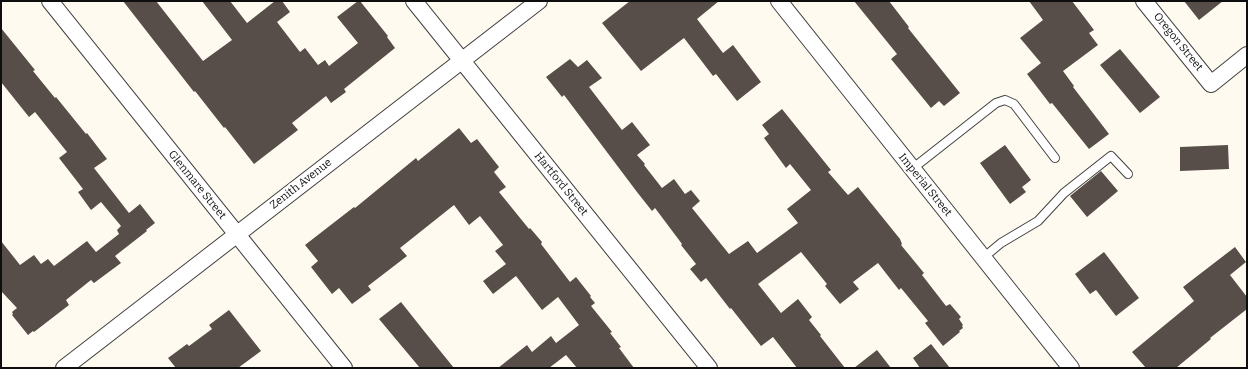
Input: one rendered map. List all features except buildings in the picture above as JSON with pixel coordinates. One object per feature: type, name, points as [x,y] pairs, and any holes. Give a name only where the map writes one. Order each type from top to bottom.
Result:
[{"type":"street","name":"Glenmare Street","points":[[50,1],[344,368]]},
{"type":"street","name":"Hartford Street","points":[[414,1],[709,368]]},
{"type":"street","name":"Zenith Avenue","points":[[64,368],[539,1]]},
{"type":"street","name":"Imperial Street","points":[[779,1],[1071,368]]},
{"type":"street","name":"Oregon Street","points":[[1144,1],[1211,84],[1247,55]]},
{"type":"lane","points":[[912,169],[996,103],[1004,100],[1014,104],[1055,158]]},
{"type":"lane","points":[[983,258],[1001,243],[1038,221],[1064,193],[1111,156],[1128,174]]}]
